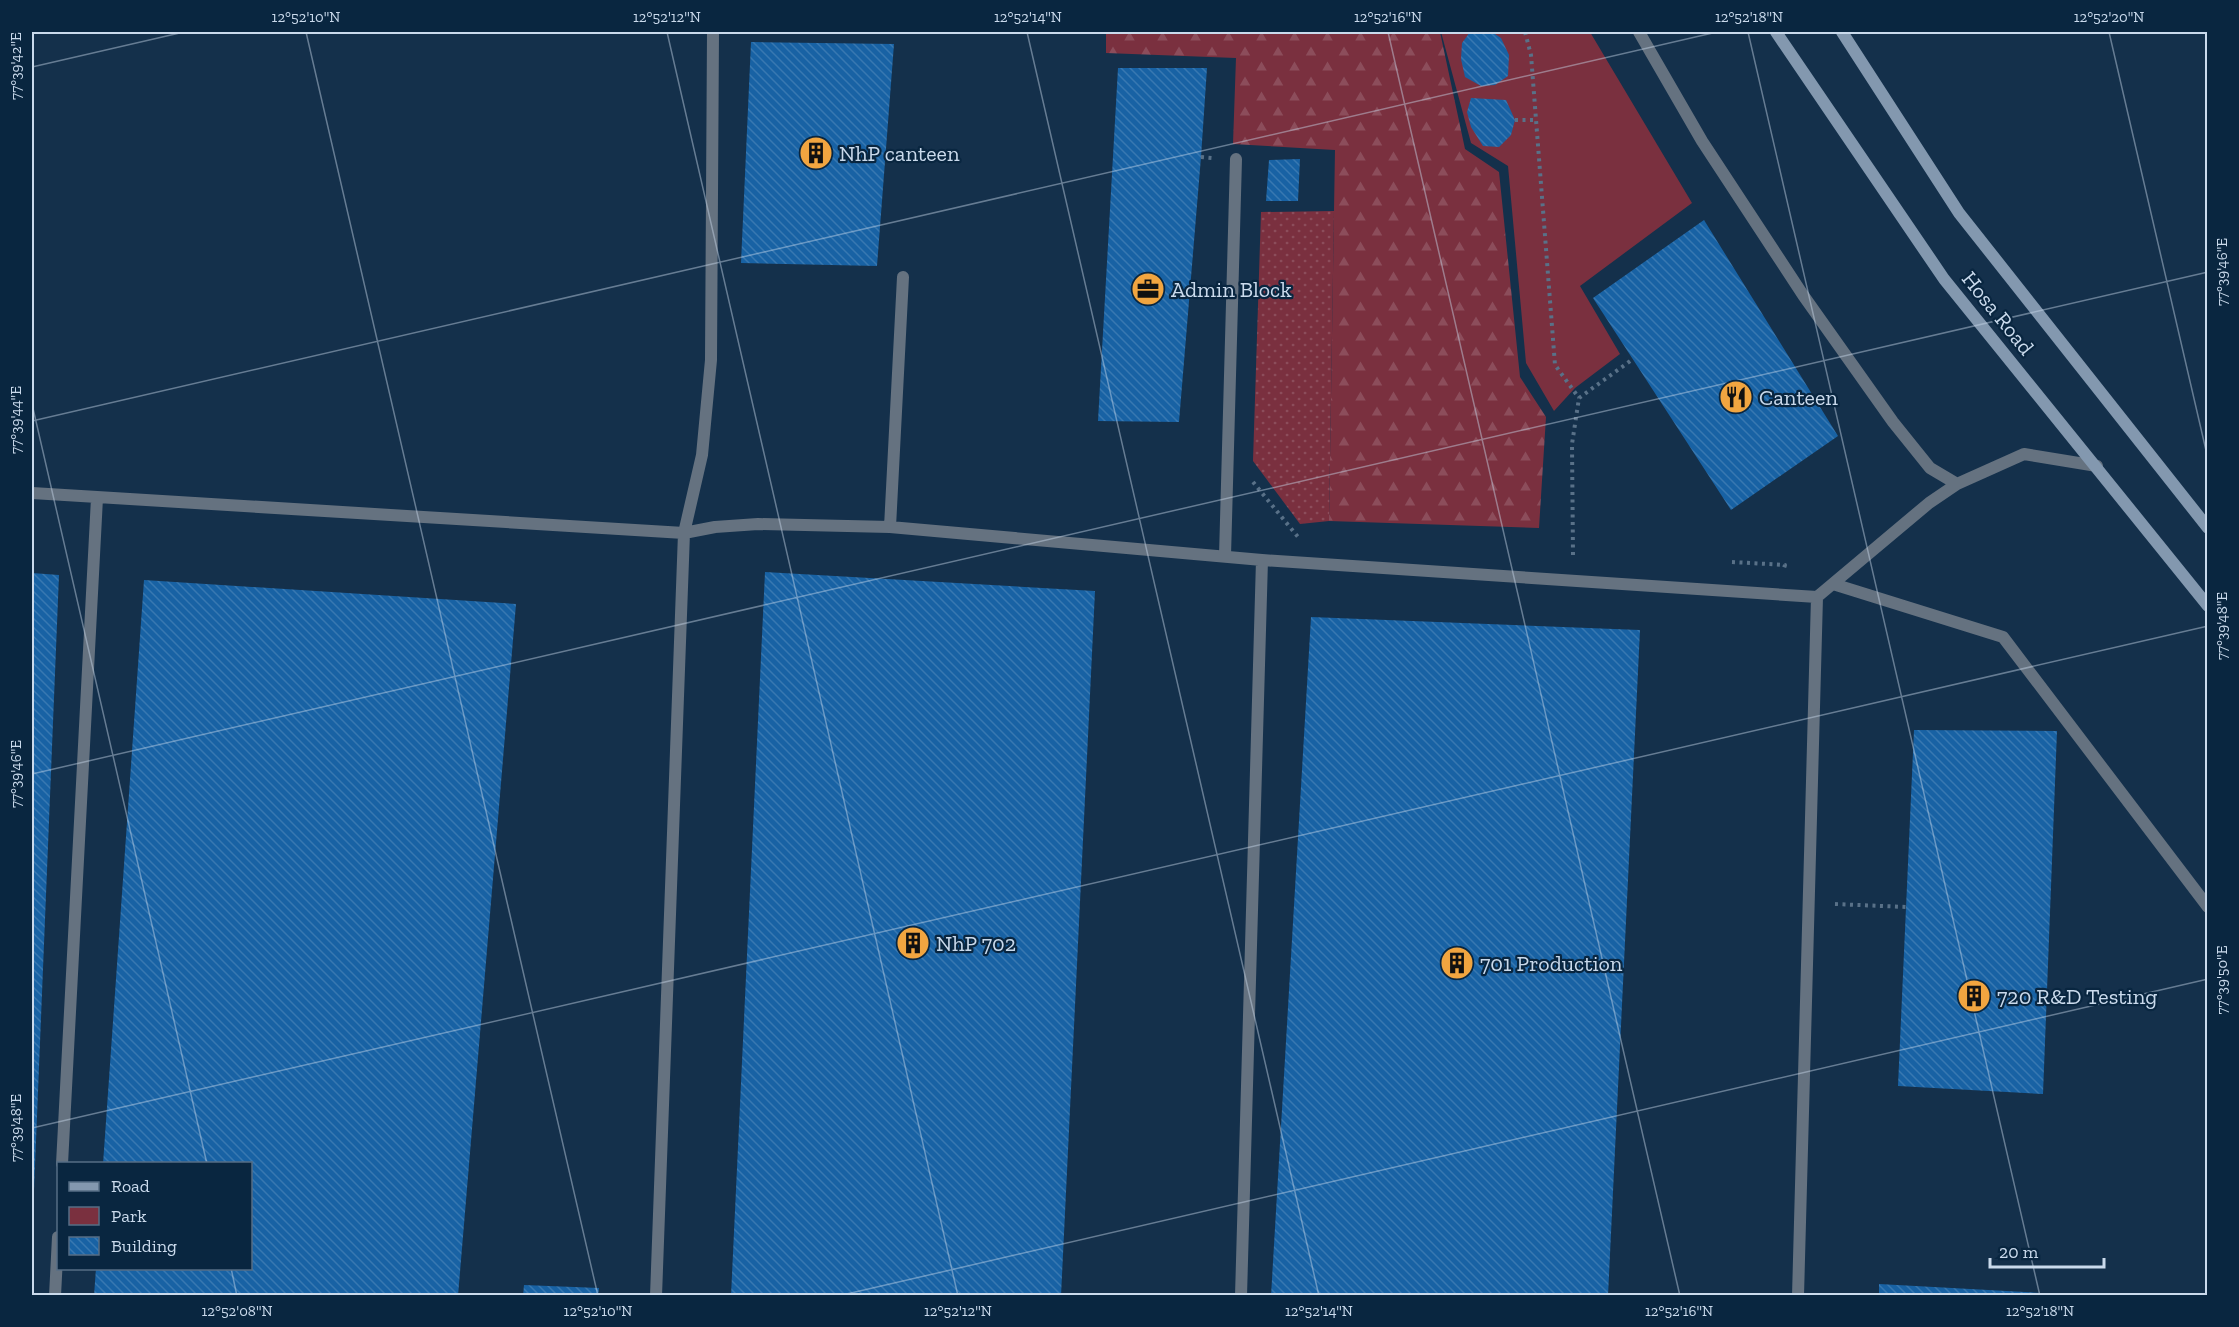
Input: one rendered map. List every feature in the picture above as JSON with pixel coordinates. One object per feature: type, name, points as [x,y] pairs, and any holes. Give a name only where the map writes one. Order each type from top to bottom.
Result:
[{"type":"main road","name":"Hosa Road","points":[[1776,32],[1944,279],[2208,606]]},
{"type":"main road","name":"Hosa Road","points":[[1842,32],[1959,213],[2208,528]]},
{"type":"lane","points":[[656,1296],[684,533],[702,455],[711,360],[713,32]]},
{"type":"lane","points":[[1639,32],[1702,141],[1810,305],[1900,432],[1930,468],[1958,484]]},
{"type":"lane","points":[[1225,556],[1236,159]]},
{"type":"lane","points":[[890,527],[903,276]]},
{"type":"lane","points":[[32,493],[684,533],[716,527],[758,524],[890,527],[1262,560],[1817,597],[1929,503],[1958,484],[2025,454],[2097,466]]},
{"type":"lane","points":[[62,1162],[97,498]]},
{"type":"lane","points":[[1241,1296],[1262,560]]},
{"type":"lane","points":[[1833,584],[2002,637],[2208,907]]},
{"type":"lane","points":[[1798,1296],[1817,597]]},
{"type":"lane","points":[[56,1296],[57,1266]]},
{"type":"path","points":[[1525,32],[1531,55],[1555,365],[1579,398],[1572,444],[1573,555]]},
{"type":"path","points":[[1515,120],[1536,120]]},
{"type":"path","points":[[1579,398],[1633,359]]},
{"type":"path","points":[[1248,476],[1299,539]]},
{"type":"path","points":[[1561,555],[1584,556]]},
{"type":"path","points":[[1728,562],[1785,565],[1782,594]]},
{"type":"path","points":[[1828,904],[1906,906]]},
{"type":"green space","points":[[1106,32],[1440,32],[1465,149],[1499,172],[1520,377],[1546,417],[1539,528],[1329,521],[1335,150],[1233,144],[1236,58],[1106,53]]},
{"type":"green space","points":[[1441,32],[1590,32],[1692,203],[1580,286],[1620,354],[1575,388],[1554,411],[1526,363],[1508,166],[1471,143]]},
{"type":"green space","points":[[1334,211],[1329,521],[1300,524],[1253,461],[1261,212]]},
{"type":"building","points":[[1470,32],[1492,32],[1501,38],[1509,55],[1508,76],[1495,85],[1481,86],[1465,77],[1461,59],[1462,43]]},
{"type":"building","name":"NhP canteen","points":[[751,42],[894,44],[877,266],[741,263]]},
{"type":"building","name":"Admin Block","points":[[1118,68],[1207,68],[1179,422],[1098,421]]},
{"type":"building","points":[[1471,98],[1506,100],[1515,120],[1511,135],[1499,147],[1483,146],[1471,127],[1467,112]]},
{"type":"building","points":[[1300,159],[1298,201],[1266,201],[1269,160]]},
{"type":"building","name":"Canteen","points":[[1704,220],[1838,436],[1731,510],[1593,298]]},
{"type":"building","name":"NhP 702","points":[[765,572],[1095,591],[1061,1296],[731,1296]]},
{"type":"building","points":[[32,573],[59,575],[33,1215],[32,1215]]},
{"type":"building","points":[[144,580],[516,604],[458,1296],[94,1296],[96,1270],[252,1270],[252,1162],[103,1162]]},
{"type":"building","name":"701 Production","points":[[1311,617],[1640,630],[1608,1296],[1271,1296]]},
{"type":"building","name":"720 R&D Testing","points":[[1914,730],[2057,731],[2043,1094],[1898,1086]]},
{"type":"building","points":[[1879,1284],[2059,1294],[2059,1296],[1879,1296]]},
{"type":"building","points":[[524,1285],[599,1288],[598,1296],[523,1296]]},
{"type":"place","name":"NhP canteen","points":[[816,153]]},
{"type":"place","name":"Admin Block","points":[[1148,289]]},
{"type":"place","name":"Canteen","points":[[1736,397]]},
{"type":"place","name":"NhP 702","points":[[913,943]]},
{"type":"place","name":"701 Production","points":[[1457,963]]},
{"type":"place","name":"720 R&D Testing","points":[[1974,996]]}]
